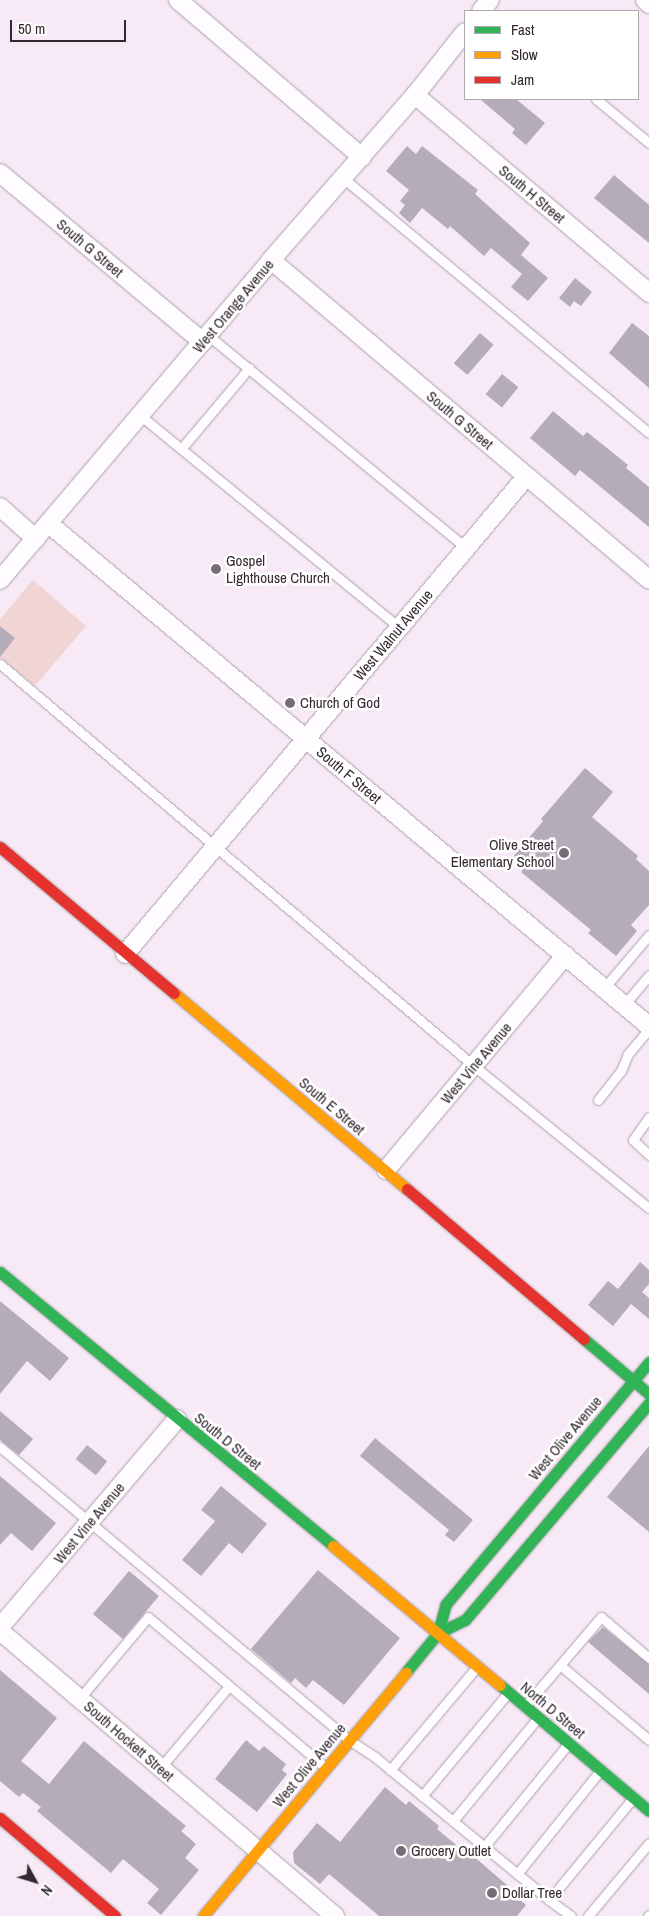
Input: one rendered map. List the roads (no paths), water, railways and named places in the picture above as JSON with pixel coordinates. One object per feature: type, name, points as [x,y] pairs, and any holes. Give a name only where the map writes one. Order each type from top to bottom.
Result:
[{"type":"street","points":[[178,0],[362,157]]},
{"type":"street","points":[[645,0],[649,4]]},
{"type":"street","name":"West Orange Avenue","points":[[0,580],[271,260],[415,95],[464,33]]},
{"type":"street","name":"South H Street","points":[[415,95],[649,293]]},
{"type":"street","name":"South G Street","points":[[0,173],[206,339]]},
{"type":"street","name":"South G Street","points":[[271,260],[649,579]]},
{"type":"street","name":"West Walnut Avenue","points":[[125,954],[526,477]]},
{"type":"street","points":[[0,507],[36,539]]},
{"type":"street","name":"South F Street","points":[[48,523],[566,955],[649,1027]]},
{"type":"street","name":"South E Street","points":[[0,848],[386,1170],[646,1392]]},
{"type":"street","name":"West Vine Avenue","points":[[386,1170],[566,955]]},
{"type":"street","name":"South D Street","points":[[0,1272],[438,1633]]},
{"type":"street","name":"West Olive Avenue","points":[[203,1916],[438,1633],[446,1604],[649,1362]]},
{"type":"street","name":"West Olive Avenue","points":[[438,1633],[465,1620],[649,1403]]},
{"type":"street","name":"West Vine Avenue","points":[[0,1627],[178,1419]]},
{"type":"street","name":"South Hockett Street","points":[[0,1631],[328,1914]]},
{"type":"street","name":"North D Street","points":[[438,1633],[649,1811]]},
{"type":"street","points":[[0,1818],[94,1896],[115,1916]]},
{"type":"lane","points":[[597,100],[649,143]]},
{"type":"lane","points":[[343,178],[649,433]]},
{"type":"lane","points":[[206,339],[249,368],[466,548]]},
{"type":"lane","points":[[181,449],[249,368]]},
{"type":"lane","points":[[140,416],[399,627]]},
{"type":"lane","points":[[0,664],[474,1066],[649,1208]]},
{"type":"lane","points":[[604,988],[649,935]]},
{"type":"lane","points":[[624,1005],[649,975]]},
{"type":"lane","points":[[598,1100],[621,1071],[628,1054],[649,1027]]},
{"type":"lane","points":[[649,1117],[633,1140],[649,1155]]},
{"type":"lane","points":[[0,1447],[349,1740],[390,1770],[571,1916]]},
{"type":"lane","points":[[79,1699],[148,1617],[326,1767]]},
{"type":"lane","points":[[525,1706],[601,1617],[649,1658]]},
{"type":"lane","points":[[560,1665],[649,1740]]},
{"type":"lane","points":[[390,1770],[477,1666]]},
{"type":"lane","points":[[160,1768],[229,1686]]},
{"type":"lane","points":[[422,1796],[508,1692]]},
{"type":"lane","points":[[453,1821],[538,1718]]},
{"type":"lane","points":[[484,1847],[569,1743]]},
{"type":"lane","points":[[517,1874],[601,1770]]},
{"type":"lane","points":[[549,1900],[633,1798]]},
{"type":"lane","points":[[588,1916],[649,1843]]},
{"type":"place","name":"Gospel Lighthouse Church","points":[[216,569]]},
{"type":"place","name":"Church of God","points":[[290,703]]},
{"type":"place","name":"Olive Street Elementary School","points":[[564,853]]},
{"type":"place","name":"Grocery Outlet","points":[[401,1851]]},
{"type":"place","name":"Dollar Tree","points":[[492,1893]]}]
